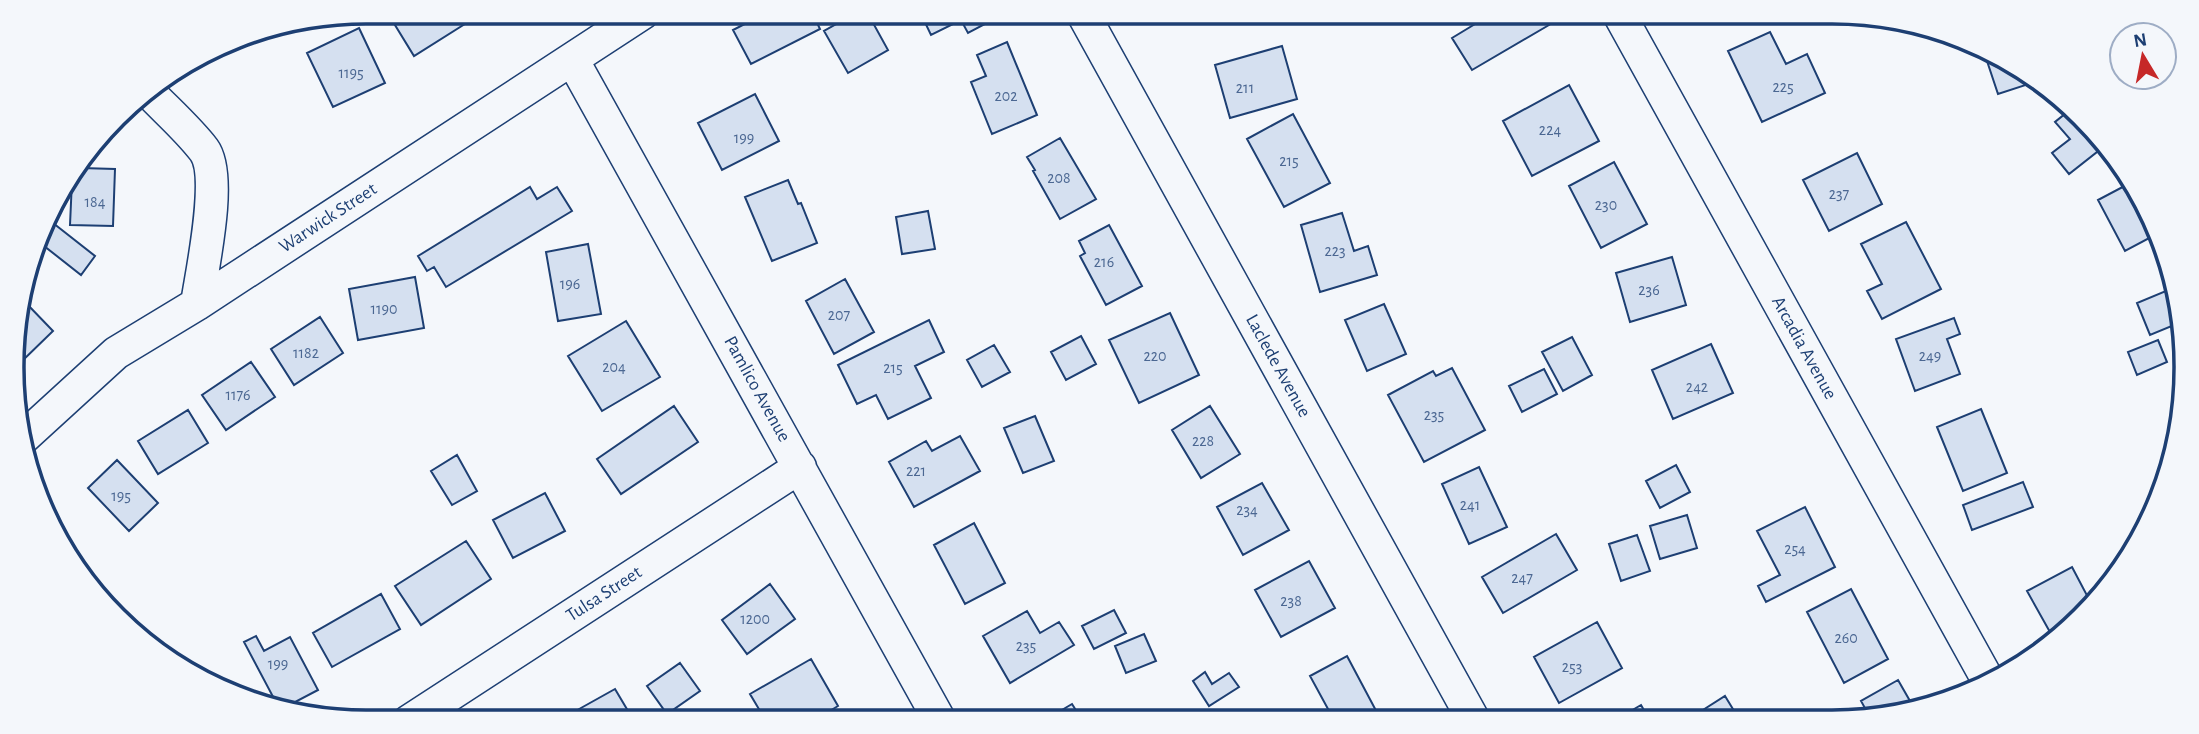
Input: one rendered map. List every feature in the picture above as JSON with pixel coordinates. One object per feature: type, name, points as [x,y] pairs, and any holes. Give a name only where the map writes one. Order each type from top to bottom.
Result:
[{"type":"street","name":"Warwick Street","points":[[31,432],[116,353],[197,304],[626,24]]},
{"type":"street","name":"Laclede Avenue","points":[[1089,24],[1468,710]]},
{"type":"street","name":"Arcadia Avenue","points":[[1625,24],[1984,673]]},
{"type":"street","name":"Pamlico Avenue","points":[[572,59],[934,710]]},
{"type":"street","points":[[155,98],[205,151],[211,169],[212,193],[197,304]]},
{"type":"street","name":"Tulsa Street","points":[[426,710],[800,467]]},
{"type":"building","points":[[394,24],[465,24],[414,56]]},
{"type":"building","points":[[745,24],[818,24],[820,29],[751,64],[733,30]]},
{"type":"building","points":[[837,24],[874,24],[888,50],[848,73],[824,31]]},
{"type":"building","points":[[926,24],[953,24],[931,35]]},
{"type":"building","points":[[963,24],[985,24],[968,33]]},
{"type":"building","points":[[1475,24],[1549,25],[1472,70],[1452,38]]},
{"type":"building","points":[[359,28],[385,83],[333,107],[307,53]]},
{"type":"building","points":[[1770,32],[1786,64],[1807,54],[1825,93],[1762,122],[1728,51]]},
{"type":"building","points":[[1007,42],[1037,115],[992,134],[971,82],[986,76],[977,55]]},
{"type":"building","points":[[1282,46],[1297,99],[1230,118],[1215,65]]},
{"type":"building","points":[[1987,62],[2026,85],[1998,94]]},
{"type":"building","points":[[1569,85],[1599,141],[1532,176],[1503,121]]},
{"type":"building","points":[[755,94],[779,141],[722,170],[698,123]]},
{"type":"building","points":[[1293,114],[1330,183],[1284,207],[1247,139]]},
{"type":"building","points":[[2064,115],[2098,151],[2069,174],[2052,153],[2070,139],[2055,122]]},
{"type":"building","points":[[1060,138],[1096,199],[1060,219],[1027,157]]},
{"type":"building","points":[[1857,153],[1882,204],[1829,231],[1803,180]]},
{"type":"building","points":[[1614,162],[1647,224],[1601,248],[1569,186]]},
{"type":"building","points":[[88,168],[115,169],[113,226],[70,225],[71,194]]},
{"type":"building","points":[[788,180],[798,204],[801,203],[817,243],[772,261],[745,197]]},
{"type":"building","points":[[530,187],[537,199],[557,187],[572,211],[446,287],[434,267],[427,271],[418,256]]},
{"type":"building","points":[[2123,187],[2149,238],[2125,251],[2098,200]]},
{"type":"building","points":[[928,211],[935,249],[902,254],[896,217]]},
{"type":"building","points":[[1342,213],[1354,251],[1368,246],[1377,275],[1320,292],[1301,225]]},
{"type":"building","points":[[1906,222],[1941,289],[1882,319],[1867,291],[1882,284],[1861,244]]},
{"type":"building","points":[[56,225],[95,256],[81,275],[46,248]]},
{"type":"building","points":[[1109,225],[1142,286],[1106,305],[1080,256],[1085,253],[1079,241]]},
{"type":"building","points":[[588,244],[601,314],[558,321],[546,252]]},
{"type":"building","points":[[1672,257],[1686,305],[1630,322],[1616,273]]},
{"type":"building","points":[[415,277],[424,328],[358,340],[349,289]]},
{"type":"building","points":[[845,279],[874,332],[834,354],[806,301]]},
{"type":"building","points":[[2166,291],[2172,326],[2150,335],[2137,303]]},
{"type":"building","points":[[1384,304],[1406,354],[1367,371],[1345,320]]},
{"type":"building","points":[[30,307],[53,331],[24,359]]},
{"type":"building","points":[[1170,313],[1199,375],[1139,403],[1109,340]]},
{"type":"building","points":[[320,317],[343,353],[294,385],[271,349]]},
{"type":"building","points":[[1954,318],[1960,334],[1947,339],[1960,374],[1915,391],[1896,339]]},
{"type":"building","points":[[929,320],[944,352],[915,366],[931,398],[888,419],[876,395],[857,404],[838,365]]},
{"type":"building","points":[[626,321],[660,377],[602,411],[568,356]]},
{"type":"building","points":[[1081,336],[1096,364],[1066,380],[1051,352]]},
{"type":"building","points":[[1572,337],[1592,375],[1563,391],[1542,352]]},
{"type":"building","points":[[2158,340],[2167,362],[2137,375],[2128,352]]},
{"type":"building","points":[[1711,344],[1733,393],[1673,419],[1652,370]]},
{"type":"building","points":[[994,345],[1010,372],[982,387],[967,360]]},
{"type":"building","points":[[251,362],[275,397],[226,430],[202,395]]},
{"type":"building","points":[[1452,368],[1485,430],[1424,462],[1388,395],[1433,371],[1436,376]]},
{"type":"building","points":[[1544,369],[1557,394],[1522,412],[1509,386]]},
{"type":"building","points":[[674,406],[698,442],[621,494],[597,459]]},
{"type":"building","points":[[1210,406],[1240,454],[1201,478],[1172,430]]},
{"type":"building","points":[[1981,409],[2007,473],[1963,491],[1937,427]]},
{"type":"building","points":[[188,410],[208,443],[158,474],[138,441]]},
{"type":"building","points":[[1035,416],[1054,461],[1023,473],[1004,428]]},
{"type":"building","points":[[960,436],[980,471],[914,507],[889,462],[926,441],[932,451]]},
{"type":"building","points":[[457,455],[477,491],[452,505],[431,471]]},
{"type":"building","points":[[117,460],[158,503],[129,531],[88,488]]},
{"type":"building","points":[[1676,465],[1690,492],[1660,508],[1646,481]]},
{"type":"building","points":[[1479,467],[1507,527],[1469,544],[1442,484]]},
{"type":"building","points":[[2023,482],[2033,507],[1972,530],[1963,505]]},
{"type":"building","points":[[1262,483],[1289,530],[1243,555],[1217,507]]},
{"type":"building","points":[[545,493],[565,531],[513,558],[493,520]]},
{"type":"building","points":[[1805,507],[1835,567],[1766,602],[1758,586],[1780,575],[1757,531]]},
{"type":"building","points":[[1687,515],[1697,548],[1660,559],[1650,526]]},
{"type":"building","points":[[974,523],[1005,583],[965,604],[934,545]]},
{"type":"building","points":[[1556,534],[1577,570],[1503,613],[1482,577]]},
{"type":"building","points":[[1637,535],[1650,571],[1621,581],[1609,544]]},
{"type":"building","points":[[466,541],[491,579],[421,625],[395,586]]},
{"type":"building","points":[[1309,561],[1335,608],[1281,637],[1255,590]]},
{"type":"building","points":[[2072,567],[2087,596],[2050,632],[2027,591]]},
{"type":"building","points":[[770,584],[795,619],[747,654],[722,620]]},
{"type":"building","points":[[1851,589],[1888,659],[1844,683],[1807,612]]},
{"type":"building","points":[[381,594],[400,629],[332,667],[313,633]]},
{"type":"building","points":[[1114,610],[1126,633],[1094,649],[1082,626]]},
{"type":"building","points":[[1027,611],[1040,633],[1059,622],[1074,645],[1010,683],[983,636]]},
{"type":"building","points":[[1597,622],[1622,668],[1559,703],[1534,657]]},
{"type":"building","points":[[1144,634],[1156,661],[1126,673],[1115,646]]},
{"type":"building","points":[[256,636],[264,651],[290,637],[318,690],[295,702],[273,696],[244,642]]},
{"type":"building","points":[[1347,656],[1376,710],[1329,710],[1310,676]]},
{"type":"building","points":[[811,659],[838,706],[831,710],[759,710],[750,694]]},
{"type":"building","points":[[680,663],[700,691],[673,710],[664,710],[647,686]]},
{"type":"building","points":[[1205,672],[1212,684],[1229,673],[1239,687],[1209,706],[1193,681]]},
{"type":"building","points":[[1898,680],[1910,701],[1865,708],[1861,701]]},
{"type":"building","points":[[615,689],[627,710],[577,710]]},
{"type":"building","points":[[1725,696],[1734,710],[1703,710]]},
{"type":"building","points":[[1072,704],[1076,710],[1062,710]]}]
